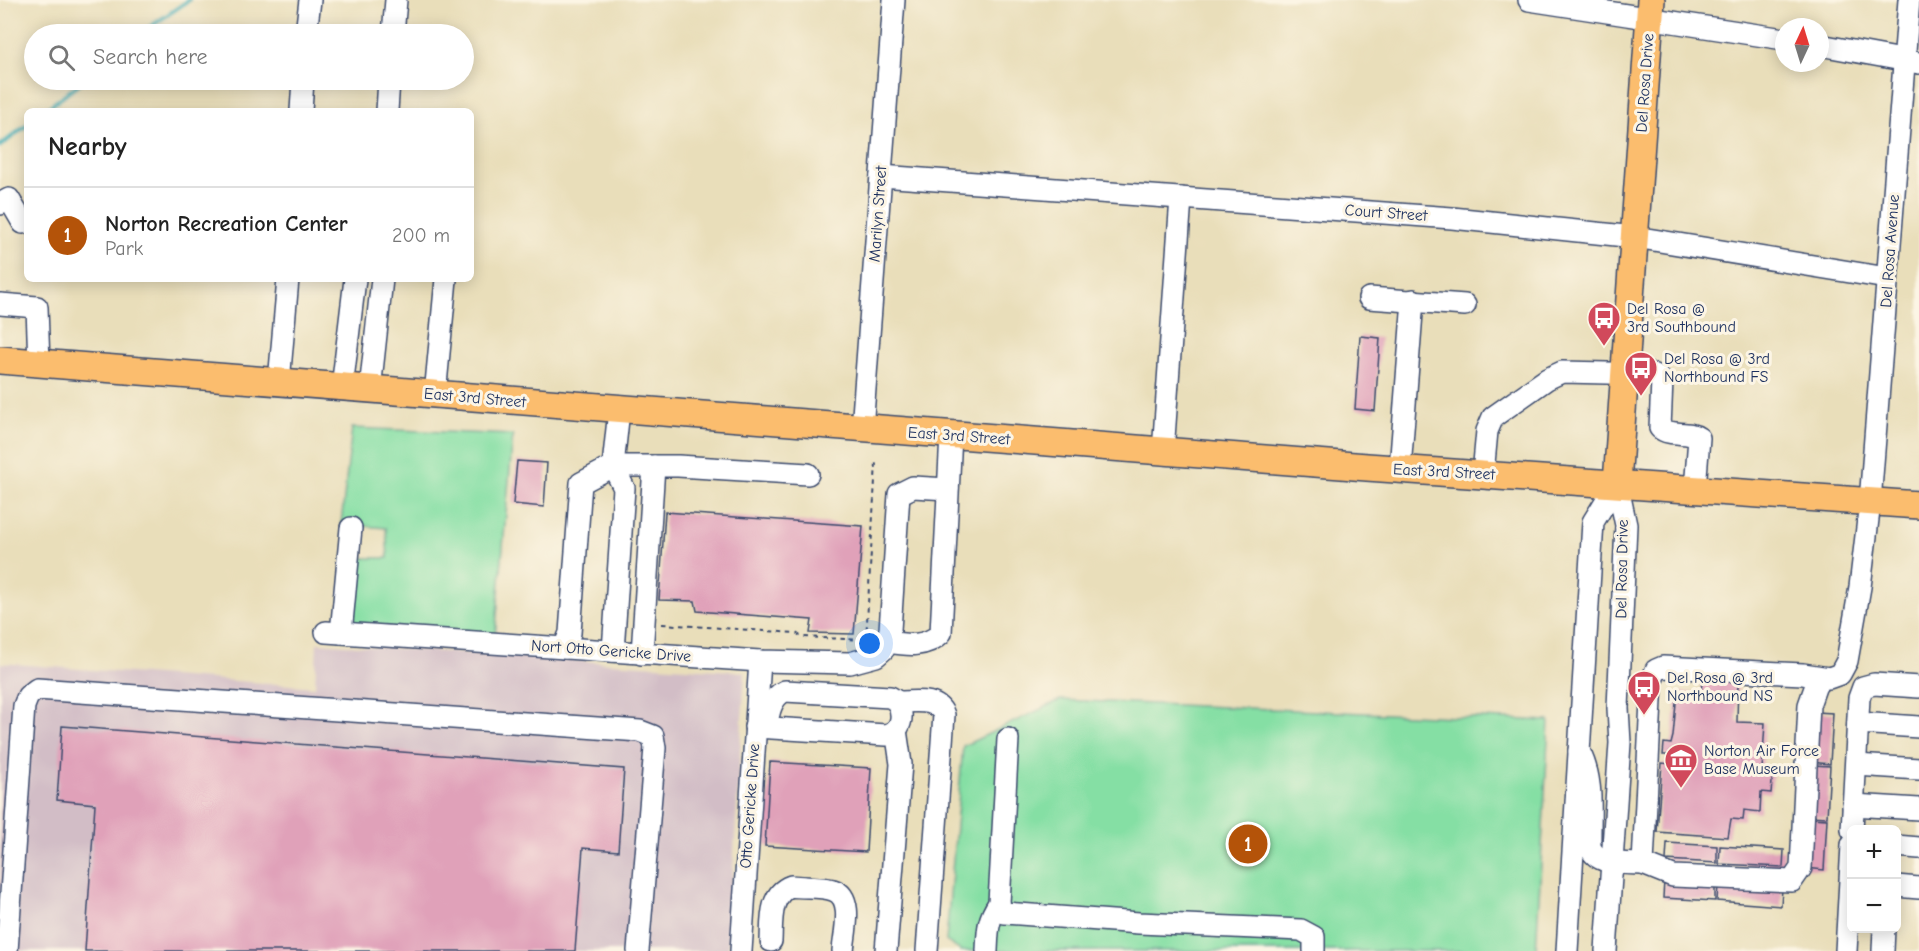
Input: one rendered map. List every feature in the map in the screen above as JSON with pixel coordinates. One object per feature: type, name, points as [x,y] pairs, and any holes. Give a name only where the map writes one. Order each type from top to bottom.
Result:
[{"type":"main road","name":"Del Rosa Drive","points":[[1617,483],[1650,9]]},
{"type":"main road","name":"East 3rd Street","points":[[0,360],[1163,452],[1919,505]]},
{"type":"street","points":[[307,24],[310,0]]},
{"type":"street","points":[[394,24],[396,0]]},
{"type":"street","name":"Marilyn Street","points":[[862,429],[894,0]]},
{"type":"street","points":[[1529,0],[1650,9],[1775,37]]},
{"type":"street","name":"Del Rosa Avenue","points":[[1823,678],[1840,674],[1847,662],[1860,587],[1870,502],[1887,278],[1912,61],[1909,0]]},
{"type":"street","points":[[1829,47],[1912,61]]},
{"type":"street","points":[[301,108],[302,90]]},
{"type":"street","points":[[387,108],[388,90]]},
{"type":"street","name":"Court Street","points":[[881,176],[1452,218],[1635,237],[1887,278]]},
{"type":"street","points":[[1163,452],[1181,198]]},
{"type":"street","points":[[0,204],[9,199],[23,223]]},
{"type":"street","points":[[279,382],[288,282]]},
{"type":"street","points":[[342,388],[355,282]]},
{"type":"street","points":[[370,390],[382,282]]},
{"type":"street","points":[[435,395],[446,282]]},
{"type":"street","points":[[1369,298],[1465,305]]},
{"type":"street","points":[[1400,469],[1413,300]]},
{"type":"street","points":[[0,304],[37,307],[39,364]]},
{"type":"street","points":[[1483,474],[1487,431],[1493,417],[1547,379],[1562,372],[1625,372],[1652,374],[1662,380],[1660,428],[1662,431],[1693,434],[1699,438],[1695,489]]},
{"type":"street","points":[[613,651],[624,488],[613,466],[619,410]]},
{"type":"street","points":[[948,489],[913,487],[899,494],[890,630],[886,642],[909,646],[933,642],[941,633],[951,435]]},
{"type":"street","points":[[564,648],[570,633],[581,483],[613,466],[678,465],[808,474]]},
{"type":"street","points":[[642,654],[654,466]]},
{"type":"street","name":"Del Rosa Drive","points":[[1567,951],[1593,522],[1617,483]]},
{"type":"street","name":"Del Rosa Drive","points":[[1606,951],[1620,742],[1618,708],[1626,525],[1617,483]]},
{"type":"street","name":"Nort Otto Gericke Drive","points":[[351,528],[334,632],[760,662],[850,663],[876,656],[884,649],[886,642]]},
{"type":"street","name":"Otto Gericke Drive","points":[[741,951],[761,727],[760,662]]},
{"type":"street","points":[[1643,864],[1652,680],[1656,670],[1663,667],[1803,674],[1823,678]]},
{"type":"street","points":[[1579,751],[1586,769],[1590,794],[1590,847],[1593,855],[1600,860],[1643,864],[1673,876],[1792,881],[1801,868],[1809,705],[1816,685],[1823,678]]},
{"type":"street","points":[[1852,825],[1859,698],[1863,687],[1874,684],[1919,687]]},
{"type":"street","points":[[7,951],[8,816],[24,706],[28,696],[37,689],[640,731],[653,736],[655,748],[638,951]]},
{"type":"street","points":[[898,702],[902,712],[901,722],[896,730],[886,735],[761,727],[774,698],[785,691],[890,697],[898,702],[931,702],[941,708],[944,715],[927,951]]},
{"type":"street","points":[[1858,723],[1919,727]]},
{"type":"street","points":[[886,951],[901,764],[896,730]]},
{"type":"street","points":[[1008,739],[999,903],[1001,911],[1139,923],[1301,930],[1314,937],[1314,951]]},
{"type":"street","points":[[1856,765],[1919,769]]},
{"type":"street","points":[[1853,805],[1919,809]]},
{"type":"street","points":[[1901,846],[1919,848]]},
{"type":"street","points":[[746,878],[782,892]]},
{"type":"street","points":[[771,941],[772,909],[782,892],[791,886],[833,890],[841,895],[846,906],[843,951]]},
{"type":"street","points":[[1901,886],[1919,888]]},
{"type":"street","points":[[987,951],[990,916],[999,903]]},
{"type":"street","points":[[1846,951],[1847,933]]},
{"type":"street","points":[[1883,951],[1884,933]]},
{"type":"path","points":[[644,623],[796,633],[802,637],[866,640],[876,462]]},
{"type":"shaded area","points":[[317,643],[745,672],[728,951],[0,951],[0,663],[315,687]]},
{"type":"green space","points":[[352,428],[513,435],[495,637],[351,625],[359,558],[388,558],[386,528],[341,524]]},
{"type":"green space","points":[[1060,700],[1549,721],[1536,951],[961,951],[946,941],[963,746]]},
{"type":"building","points":[[1360,336],[1380,338],[1375,411],[1355,409]]},
{"type":"building","points":[[517,461],[547,463],[544,507],[513,504]]},
{"type":"building","points":[[665,512],[863,526],[854,634],[810,633],[812,620],[697,611],[695,601],[659,600]]},
{"type":"building","points":[[1702,679],[1738,682],[1737,722],[1765,723],[1762,770],[1773,771],[1771,793],[1761,792],[1760,812],[1744,810],[1743,820],[1731,819],[1728,837],[1657,832],[1662,763],[1671,764],[1672,755],[1663,755],[1664,743],[1671,744],[1677,692],[1701,693]]},
{"type":"building","points":[[1815,712],[1833,713],[1830,764],[1811,762]]},
{"type":"building","points":[[62,726],[624,769],[618,851],[583,848],[575,951],[85,951],[95,804],[57,800]]},
{"type":"building","points":[[770,762],[871,768],[866,852],[765,846]]},
{"type":"building","points":[[1812,765],[1830,766],[1827,817],[1809,816]]},
{"type":"building","points":[[1809,818],[1827,819],[1824,870],[1806,868]]},
{"type":"building","points":[[1667,843],[1717,846],[1717,863],[1666,860]]},
{"type":"building","points":[[1720,846],[1784,850],[1783,867],[1719,864]]},
{"type":"building","points":[[1664,880],[1715,884],[1715,901],[1663,898]]},
{"type":"building","points":[[1718,884],[1782,888],[1781,906],[1717,901]]},
{"type":"waterway","points":[[154,24],[189,0]]},
{"type":"waterway","points":[[48,108],[71,90]]},
{"type":"waterway","points":[[0,146],[24,127]]},
{"type":"place","name":"Del Rosa @ 3rd Southbound","points":[[1604,347]]},
{"type":"place","name":"Del Rosa @ 3rd Northbound FS","points":[[1641,397]]},
{"type":"place","name":"Del Rosa @ 3rd Northbound NS","points":[[1644,716]]},
{"type":"place","name":"Norton Air Force Base Museum","points":[[1681,789]]},
{"type":"place","name":"Norton Recreation Center","points":[[1248,844]]}]
